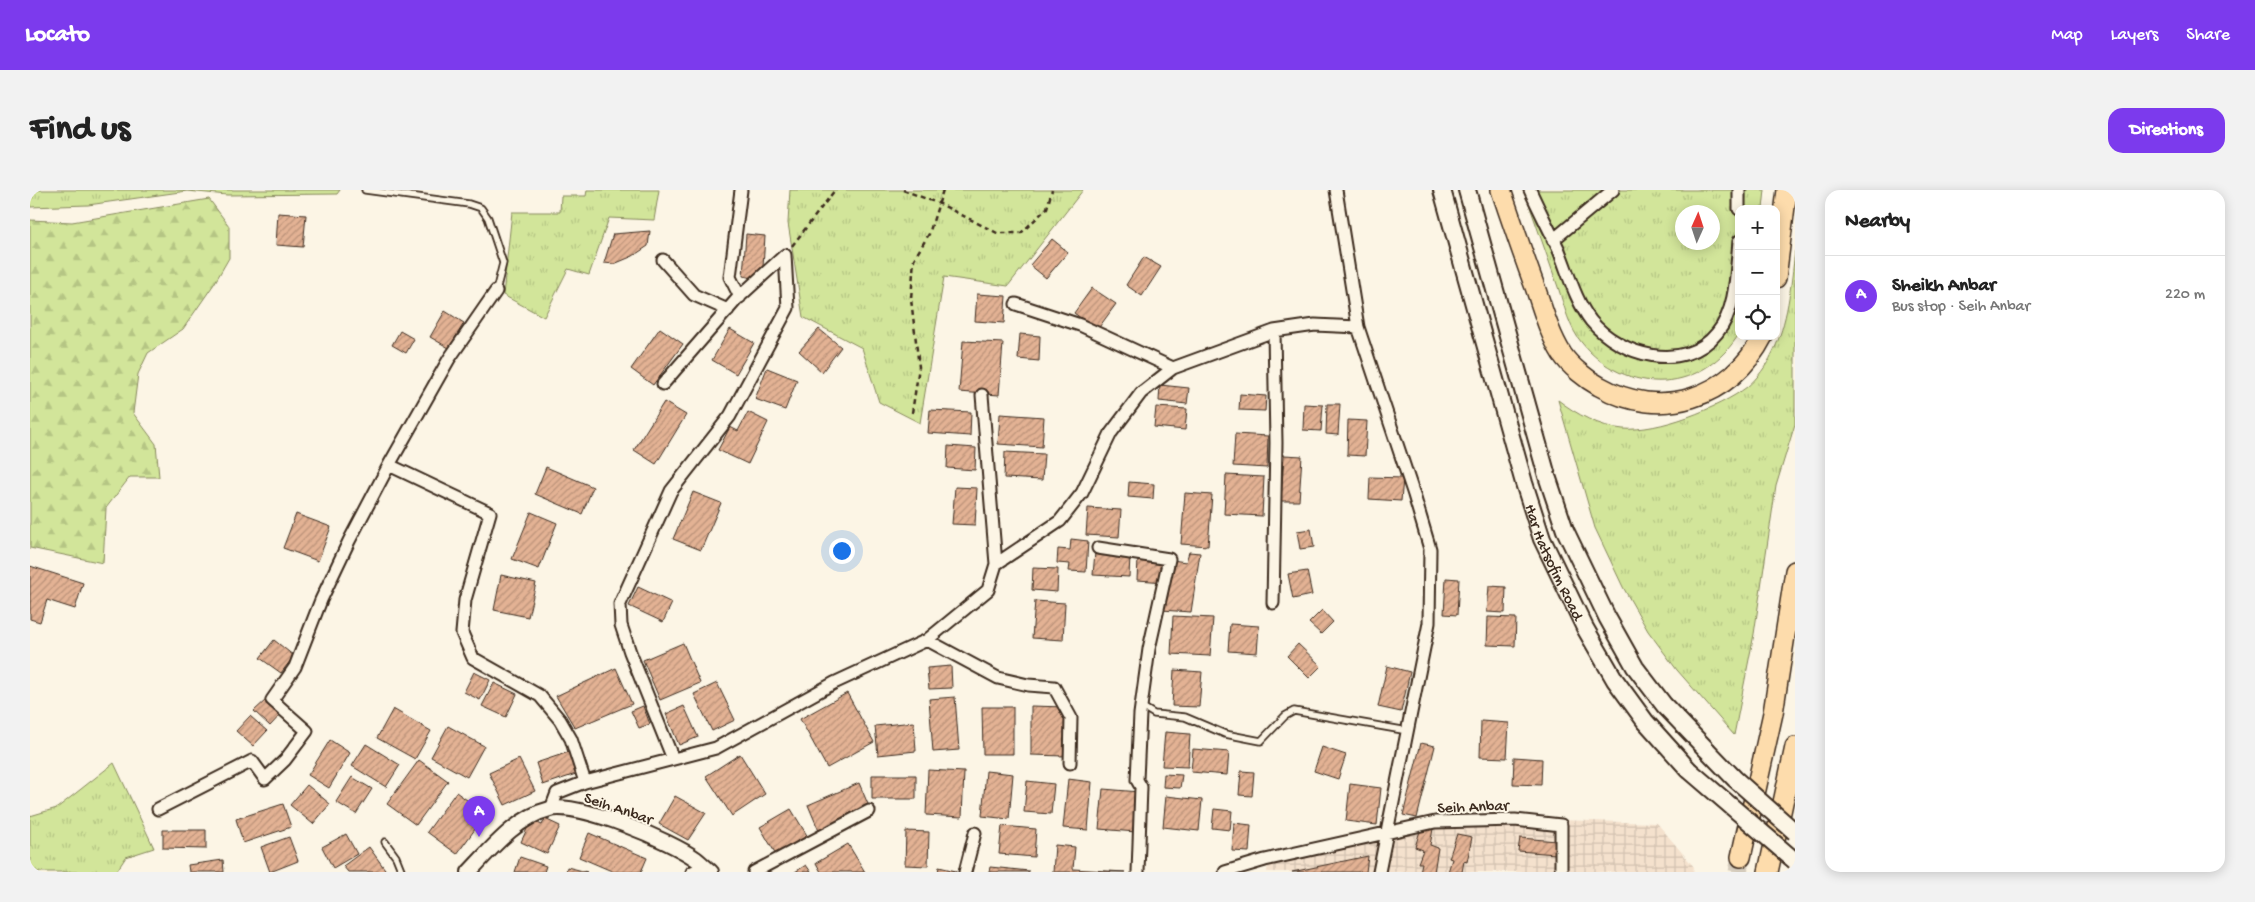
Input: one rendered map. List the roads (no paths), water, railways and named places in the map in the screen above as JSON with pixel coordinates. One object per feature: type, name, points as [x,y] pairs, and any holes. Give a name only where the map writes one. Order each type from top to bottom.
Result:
[{"type":"highway","points":[[1501,190],[1549,330],[1563,355],[1589,380],[1612,394],[1632,400],[1657,403],[1679,402],[1701,395],[1728,379],[1747,362],[1761,340]]},
{"type":"highway","points":[[1780,250],[1787,190]]},
{"type":"highway","points":[[1741,857],[1773,712],[1795,571]]},
{"type":"highway","points":[[1768,872],[1795,747]]},
{"type":"main road","name":"Har Hatsofim Road","points":[[1442,190],[1524,483],[1542,539],[1585,628],[1615,680],[1645,721],[1689,770],[1795,860]]},
{"type":"main road","name":"Har Hatsofim Road","points":[[1468,190],[1547,476],[1565,530],[1607,617],[1635,667],[1664,705],[1736,780],[1795,832]]},
{"type":"street","points":[[740,297],[730,277],[741,190]]},
{"type":"street","points":[[1336,190],[1358,327],[1430,549],[1429,623],[1379,872]]},
{"type":"street","points":[[1530,190],[1577,298],[1591,320],[1613,341],[1635,352],[1658,357],[1680,355],[1699,348],[1717,333],[1727,314],[1733,295],[1738,250]]},
{"type":"street","points":[[1553,240],[1614,190]]},
{"type":"street","points":[[1739,190],[1739,205]]},
{"type":"street","points":[[663,384],[740,297],[785,255],[788,308],[730,416],[671,491],[620,604],[621,625],[630,652],[673,759]]},
{"type":"street","points":[[662,260],[694,295],[728,310]]},
{"type":"street","points":[[158,809],[252,760],[265,779],[285,760],[307,731],[272,700],[295,667],[325,592],[389,465],[449,359],[496,291]]},
{"type":"street","points":[[1016,304],[1080,326],[1173,368]]},
{"type":"street","points":[[996,564],[1060,521],[1082,493],[1111,433],[1141,393],[1173,368],[1274,331],[1315,325],[1358,327]]},
{"type":"street","points":[[1272,603],[1276,443],[1274,331]]},
{"type":"street","points":[[551,809],[557,793],[585,782],[716,748],[834,683],[927,640],[988,590],[996,564],[982,395]]},
{"type":"street","points":[[389,465],[490,513],[465,600],[462,633],[473,658],[540,696],[560,720],[571,739],[585,782]]},
{"type":"street","points":[[1098,548],[1169,559],[1149,649],[1142,706],[1137,780],[1141,786],[1138,872]]},
{"type":"street","points":[[927,640],[998,678],[1028,685],[1054,688],[1071,718],[1070,763]]},
{"type":"street","name":"Seih Anbar","points":[[469,872],[497,843],[521,824],[534,815],[551,809],[570,810],[632,827],[696,859],[702,870]]},
{"type":"street","points":[[754,872],[869,811]]},
{"type":"street","name":"Seih Anbar","points":[[1225,872],[1257,867],[1386,832],[1435,822],[1515,820],[1561,825],[1562,872]]},
{"type":"street","points":[[965,872],[974,833]]},
{"type":"lane","points":[[365,190],[469,204],[481,208],[488,218],[504,263],[496,291]]},
{"type":"lane","points":[[1142,706],[1154,714],[1185,717],[1225,734],[1261,741],[1285,716],[1294,712],[1408,731]]},
{"type":"lane","points":[[385,842],[396,857],[402,872]]},
{"type":"tunnel","points":[[1738,872],[1741,857]]},
{"type":"place","name":"Sheikh Anbar","points":[[479,837]]}]
